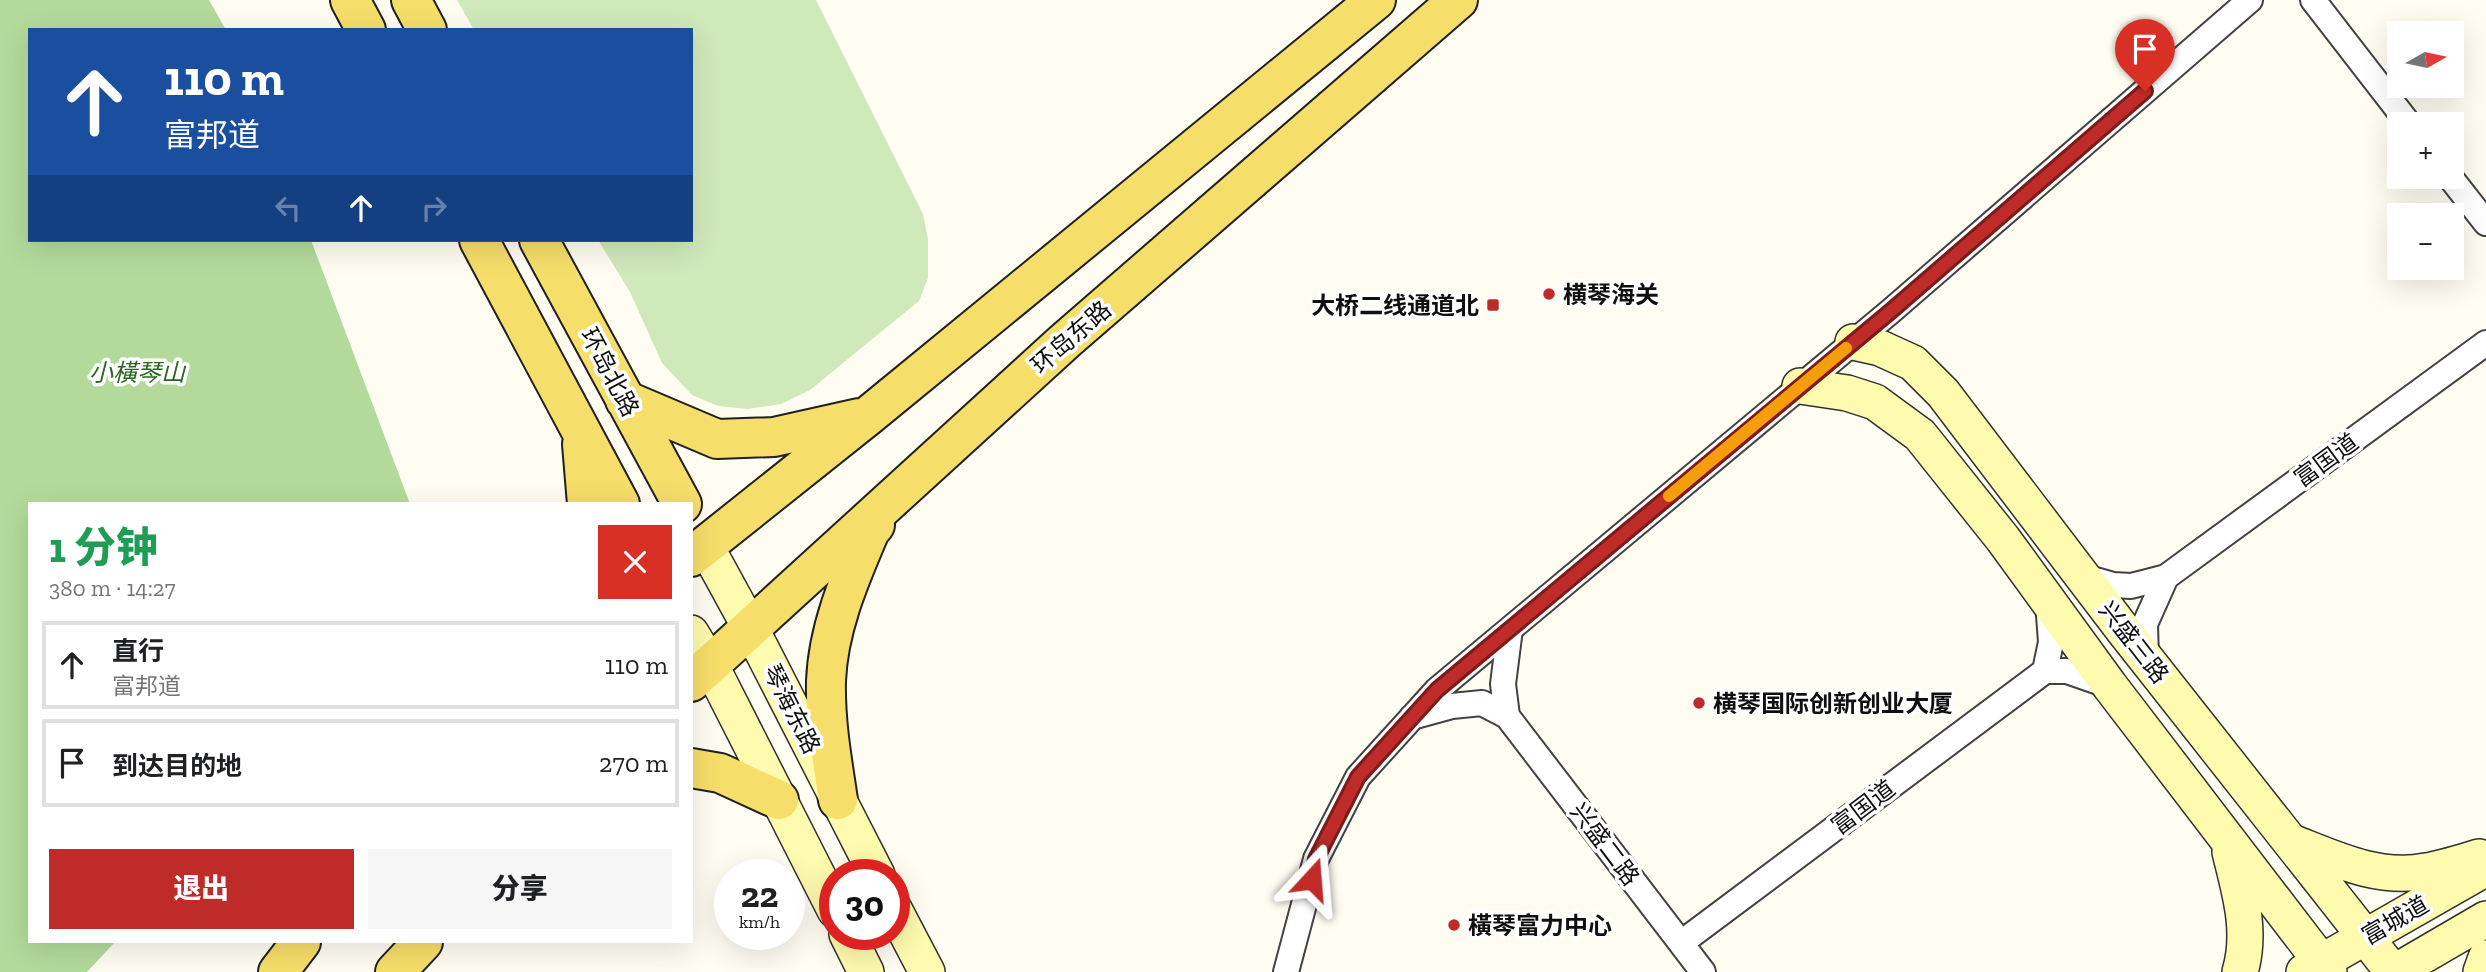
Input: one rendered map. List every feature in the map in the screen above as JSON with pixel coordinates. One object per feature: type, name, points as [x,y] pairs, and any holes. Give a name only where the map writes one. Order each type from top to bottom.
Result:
[{"type":"main road","points":[[350,0],[365,28]]},
{"type":"main road","points":[[411,0],[426,28]]},
{"type":"main road","points":[[696,541],[868,416],[1376,0]]},
{"type":"main road","name":"环岛东路","points":[[701,674],[1065,341],[1458,0]]},
{"type":"main road","points":[[480,242],[619,502]]},
{"type":"main road","name":"环岛北路","points":[[540,242],[681,502]]},
{"type":"main road","points":[[625,400],[717,439],[774,437],[868,416]]},
{"type":"main road","points":[[580,428],[587,502]]},
{"type":"main road","points":[[838,800],[827,731],[826,680],[830,646],[848,583],[870,531],[917,474]]},
{"type":"main road","points":[[693,768],[720,773],[779,800]]},
{"type":"main road","points":[[278,972],[300,943]]},
{"type":"main road","points":[[395,972],[422,943]]},
{"type":"street","points":[[1286,972],[1316,859],[1358,777],[1437,690],[1853,342],[2250,0]]},
{"type":"street","points":[[2313,0],[2400,112]]},
{"type":"street","points":[[2459,189],[2486,223]]},
{"type":"street","name":"兴盛三路","points":[[1853,342],[1880,348],[1913,363],[1942,393],[2146,659],[2394,972]]},
{"type":"street","name":"富国道","points":[[2166,578],[2486,343]]},
{"type":"street","name":"兴盛三路","points":[[1800,386],[1847,393],[1875,402],[1920,435],[2003,539],[2110,686],[2227,839],[2318,969]]},
{"type":"street","name":"琴海东路","points":[[696,541],[751,629],[869,859]]},
{"type":"street","points":[[2085,577],[2131,586],[2166,578]]},
{"type":"street","points":[[2146,659],[2145,624],[2166,578]]},
{"type":"street","points":[[2048,602],[2051,642],[2045,671],[2067,671],[2110,686]]},
{"type":"street","points":[[1507,716],[1503,684],[1510,629]]},
{"type":"street","points":[[693,641],[701,674],[779,800],[819,879]]},
{"type":"street","name":"富国道","points":[[1681,943],[2045,671]]},
{"type":"street","points":[[1412,718],[1442,708],[1482,703],[1507,716]]},
{"type":"street","name":"兴盛二路","points":[[1507,716],[1703,972]]},
{"type":"street","points":[[2227,839],[2245,912],[2246,946],[2240,972]]},
{"type":"street","points":[[2291,842],[2350,865],[2388,873],[2426,872],[2486,856]]},
{"type":"street","name":"富城道","points":[[2318,969],[2366,936],[2486,868]]},
{"type":"street","name":"富城道","points":[[2394,972],[2486,919]]},
{"type":"street","points":[[910,940],[927,972]]},
{"type":"street","points":[[855,950],[866,972]]},
{"type":"street","points":[[2481,972],[2486,958]]},
{"type":"green space","name":"小橫琴山","points":[[0,0],[209,0],[225,28],[28,28],[28,242],[312,242],[409,502],[28,502],[28,943],[114,943],[87,972],[0,972]]},
{"type":"green space","points":[[457,0],[816,0],[923,214],[928,239],[928,278],[919,301],[810,390],[781,404],[748,409],[718,406],[692,395],[662,363],[630,292],[599,242],[693,242],[693,28],[473,28]]},
{"type":"slow traffic","points":[[1669,496],[1846,348]]},
{"type":"place","name":"横琴海关","points":[[1549,294]]},
{"type":"place","name":"大桥二线通道北","points":[[1493,305]]},
{"type":"place","name":"横琴国际创新创业大厦","points":[[1699,703]]},
{"type":"place","name":"橫琴富力中心","points":[[1454,925]]},
{"type":"route","points":[[1312,879],[1316,859],[1358,777],[1437,690],[1891,311],[2145,91]]}]
